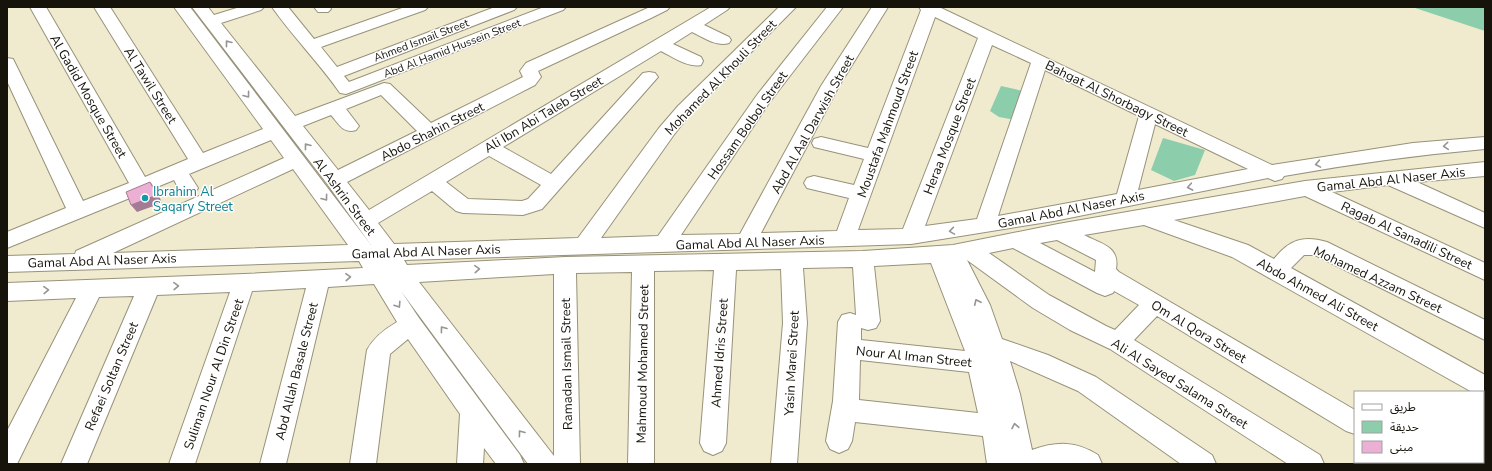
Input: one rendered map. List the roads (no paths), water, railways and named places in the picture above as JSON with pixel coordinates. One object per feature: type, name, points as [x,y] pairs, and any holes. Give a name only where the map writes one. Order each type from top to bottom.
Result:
[{"type":"street","name":"Al Gadid Mosque Street","points":[[38,7],[140,186]]},
{"type":"street","name":"Al Tawil Street","points":[[102,7],[199,162]]},
{"type":"street","name":"Al Ashrin Street","points":[[182,7],[282,128],[334,180],[389,253],[401,274],[544,464]]},
{"type":"street","points":[[206,14],[256,7]]},
{"type":"street","points":[[280,7],[333,74],[351,94]]},
{"type":"street","points":[[311,45],[420,7]]},
{"type":"street","name":"Ahmed Ismail Street","points":[[333,74],[509,7]]},
{"type":"street","name":"Abd Al Hamid Hussein Street","points":[[351,94],[558,7]]},
{"type":"street","name":"Abdo Shahin Street","points":[[334,180],[529,82],[532,78],[529,71],[532,68],[595,38],[615,31],[662,7]]},
{"type":"street","name":"Ali Ibn Abi Taleb Street","points":[[365,222],[722,7]]},
{"type":"street","name":"Mohamed Al Khouli Street","points":[[584,246],[666,132],[684,110],[788,7]]},
{"type":"street","name":"Hossam Bolbol Street","points":[[663,245],[763,99],[835,7]]},
{"type":"street","name":"Abd Al Aal Darwish Street","points":[[746,242],[830,86],[880,7]]},
{"type":"street","name":"Bahgat Al Shorbagy Street","points":[[929,8],[1307,189]]},
{"type":"street","name":"Moustafa Mahmoud Street","points":[[844,239],[876,156],[929,8]]},
{"type":"street","name":"Al Ashrin Street","points":[[206,14],[282,128],[296,160],[366,254],[411,325],[511,464]]},
{"type":"street","points":[[691,25],[724,40]]},
{"type":"street","name":"Heraa Mosque Street","points":[[911,236],[987,36]]},
{"type":"street","points":[[661,44],[695,60]]},
{"type":"street","points":[[985,225],[1040,61]]},
{"type":"street","points":[[7,63],[78,211]]},
{"type":"street","points":[[432,181],[463,206],[524,208],[536,204],[655,80],[624,66]]},
{"type":"street","points":[[7,240],[334,107],[351,94],[384,88],[429,132]]},
{"type":"street","points":[[334,107],[350,126]]},
{"type":"street","points":[[1125,200],[1149,114]]},
{"type":"street","points":[[821,143],[876,156]]},
{"type":"street","name":"Gamal Abd Al Naser Axis","points":[[10,257],[75,261],[366,254],[911,236],[985,225],[1271,172],[1397,151],[1485,143]]},
{"type":"street","points":[[488,147],[554,184]]},
{"type":"street","points":[[75,261],[296,160]]},
{"type":"street","points":[[178,171],[188,188]]},
{"type":"street","name":"Gamal Abd Al Naser Axis","points":[[15,292],[244,284],[565,265],[792,262],[863,259],[954,252],[1058,232],[1307,189],[1389,178],[1480,173]]},
{"type":"street","points":[[1389,178],[1485,221]]},
{"type":"street","points":[[814,183],[862,194]]},
{"type":"street","name":"Ragab Al Sanadili Street","points":[[1307,189],[1485,272]]},
{"type":"street","name":"Abdo Ahmed Ali Street","points":[[1144,217],[1222,243],[1277,270],[1485,387]]},
{"type":"street","name":"Om Al Qora Street","points":[[1058,232],[1104,254],[1107,259],[1105,270],[1108,275],[1154,304],[1354,422]]},
{"type":"street","points":[[1015,240],[1105,287]]},
{"type":"street","name":"Mohamed Azzam Street","points":[[1277,270],[1295,248],[1301,246],[1319,248],[1485,331]]},
{"type":"street","points":[[954,252],[965,319],[1008,394],[1022,464]]},
{"type":"street","name":"Ali Al Sayed Salama Street","points":[[954,252],[1092,332],[1118,342],[1311,464]]},
{"type":"street","points":[[10,257],[15,292]]},
{"type":"street","points":[[839,440],[845,410],[849,349],[859,321],[863,259]]},
{"type":"street","name":"Ahmed Idris Street","points":[[714,443],[726,262]]},
{"type":"street","name":"Yasin Marei Street","points":[[784,464],[795,323],[792,262]]},
{"type":"street","name":"Mahmoud Mohamed Street","points":[[641,464],[643,264]]},
{"type":"street","name":"Ramadan Ismail Street","points":[[565,265],[568,464]]},
{"type":"street","name":"Abd Allah Basale Street","points":[[273,464],[319,279]]},
{"type":"street","name":"Suliman Nour Al Din Street","points":[[182,464],[244,284]]},
{"type":"street","name":"Refaei Soltan Street","points":[[74,464],[148,287]]},
{"type":"street","points":[[7,457],[92,289]]},
{"type":"street","points":[[1118,342],[1154,304]]},
{"type":"street","points":[[364,464],[379,350],[392,337],[411,325]]},
{"type":"street","name":"Nour Al Iman Street","points":[[849,349],[986,354],[1039,362],[1087,384],[1203,464]]},
{"type":"street","points":[[986,354],[1000,464]]},
{"type":"street","points":[[845,410],[994,426]]},
{"type":"street","points":[[470,464],[473,412]]},
{"type":"street","points":[[1028,464],[1055,454],[1066,454],[1083,459],[1089,464]]},
{"type":"place","name":"Ibrahim Al Saqary Street","points":[[145,198]]}]
